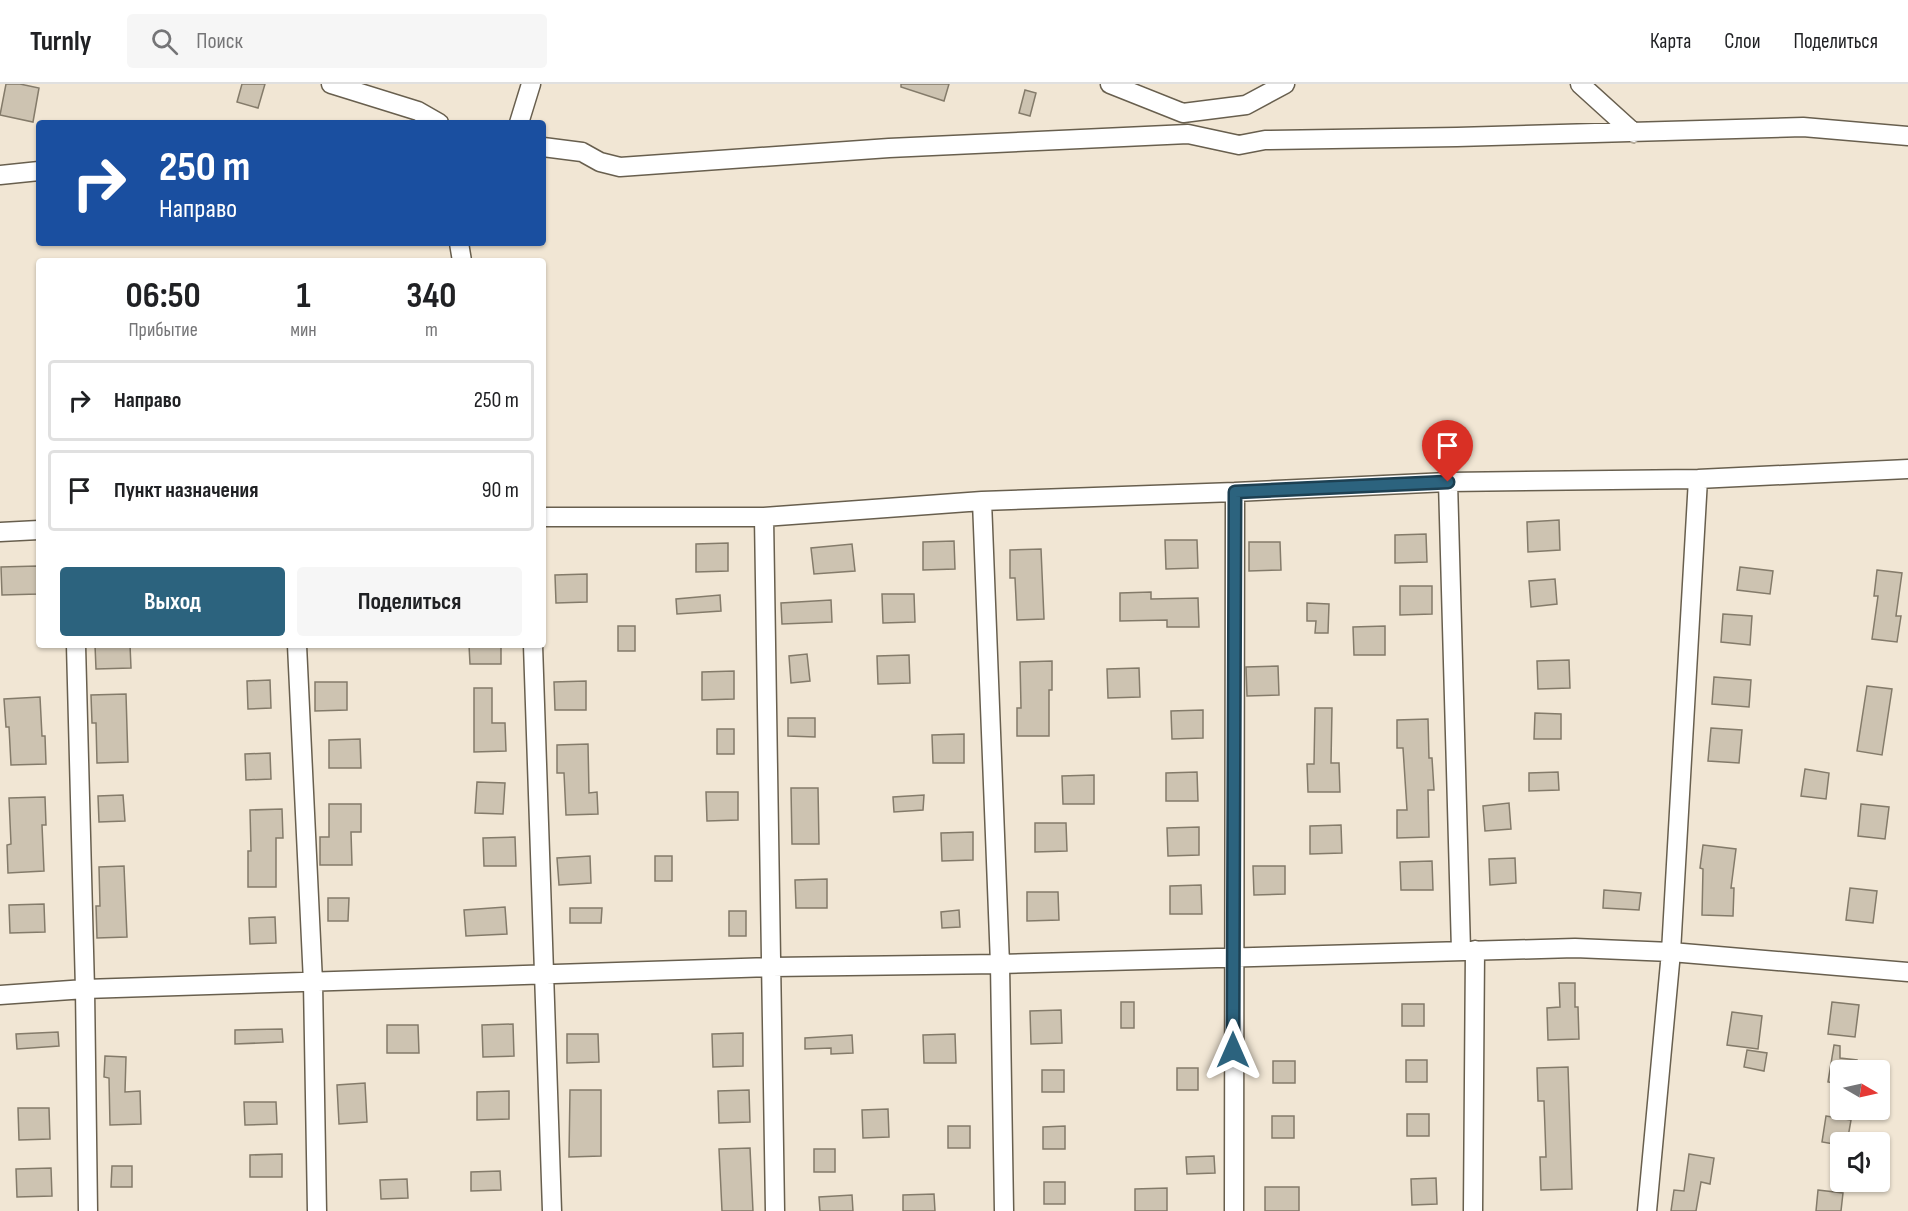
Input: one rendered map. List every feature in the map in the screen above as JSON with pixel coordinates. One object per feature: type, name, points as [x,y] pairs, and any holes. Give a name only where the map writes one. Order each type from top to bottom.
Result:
[{"type":"street","points":[[331,84],[420,117]]},
{"type":"street","points":[[520,120],[531,84]]},
{"type":"street","points":[[1110,84],[1183,113],[1246,105],[1285,84]]},
{"type":"street","points":[[1580,84],[1634,133]]},
{"type":"street","points":[[546,147],[582,152],[600,162],[620,167],[889,148],[1188,134],[1239,145],[1265,140],[1634,133],[1803,127],[1908,136]]},
{"type":"street","points":[[0,175],[36,171]]},
{"type":"street","points":[[546,517],[764,517],[982,501],[1448,482],[1698,479],[1908,469]]},
{"type":"street","points":[[1647,1211],[1671,952],[1698,479]]},
{"type":"street","points":[[1448,482],[1468,950],[1473,1211]]},
{"type":"street","points":[[1234,1211],[1235,492]]},
{"type":"street","points":[[982,501],[1000,964],[1004,1211]]},
{"type":"street","points":[[764,517],[775,1211]]},
{"type":"street","points":[[0,532],[36,530]]},
{"type":"street","points":[[76,648],[88,1211]]},
{"type":"street","points":[[297,648],[314,982],[317,1211]]},
{"type":"street","points":[[533,648],[552,1211]]},
{"type":"street","points":[[0,995],[85,989],[772,967],[1000,964],[1575,948],[1671,952],[1908,972]]},
{"type":"building","points":[[6,84],[39,88],[33,122],[0,115]]},
{"type":"building","points":[[242,84],[265,84],[258,108],[237,102]]},
{"type":"building","points":[[901,84],[949,84],[944,101],[901,87]]},
{"type":"building","points":[[1025,90],[1036,93],[1030,116],[1019,113]]},
{"type":"building","points":[[1559,520],[1560,550],[1528,552],[1527,522]]},
{"type":"building","points":[[1426,534],[1427,562],[1395,563],[1395,535]]},
{"type":"building","points":[[1165,540],[1197,540],[1198,568],[1166,569]]},
{"type":"building","points":[[954,541],[955,569],[923,570],[923,542]]},
{"type":"building","points":[[1249,542],[1280,542],[1281,570],[1249,571]]},
{"type":"building","points":[[728,543],[728,571],[696,572],[696,544]]},
{"type":"building","points":[[852,544],[855,571],[814,574],[811,548]]},
{"type":"building","points":[[1041,549],[1044,619],[1017,620],[1015,578],[1010,578],[1010,550]]},
{"type":"building","points":[[36,566],[36,594],[2,595],[1,567]]},
{"type":"building","points":[[1740,567],[1773,571],[1770,594],[1737,590]]},
{"type":"building","points":[[1877,570],[1902,573],[1896,616],[1901,616],[1897,642],[1872,639],[1878,596],[1874,596]]},
{"type":"building","points":[[587,574],[587,602],[556,603],[555,575]]},
{"type":"building","points":[[1555,579],[1557,604],[1531,607],[1529,581]]},
{"type":"building","points":[[1400,586],[1432,586],[1432,614],[1400,615]]},
{"type":"building","points":[[1151,592],[1151,599],[1198,598],[1199,627],[1167,627],[1167,620],[1120,621],[1120,593]]},
{"type":"building","points":[[882,594],[914,594],[915,622],[883,623]]},
{"type":"building","points":[[720,595],[721,611],[677,614],[676,599]]},
{"type":"building","points":[[831,600],[832,622],[782,624],[781,603]]},
{"type":"building","points":[[1307,603],[1329,604],[1328,633],[1315,633],[1316,621],[1307,621]]},
{"type":"building","points":[[1723,614],[1752,616],[1750,645],[1721,642]]},
{"type":"building","points":[[618,626],[635,626],[635,651],[618,651]]},
{"type":"building","points":[[1385,626],[1385,655],[1354,655],[1353,627]]},
{"type":"building","points":[[95,648],[130,648],[131,668],[96,669]]},
{"type":"building","points":[[469,648],[501,648],[501,664],[470,664]]},
{"type":"building","points":[[807,654],[810,681],[791,683],[789,656]]},
{"type":"building","points":[[909,655],[910,683],[878,684],[877,656]]},
{"type":"building","points":[[1569,660],[1570,688],[1538,689],[1537,661]]},
{"type":"building","points":[[1052,661],[1052,690],[1049,690],[1049,736],[1017,736],[1017,708],[1021,708],[1020,662]]},
{"type":"building","points":[[1278,666],[1279,695],[1247,696],[1246,667]]},
{"type":"building","points":[[1139,668],[1140,697],[1108,698],[1107,669]]},
{"type":"building","points":[[734,671],[734,699],[702,700],[702,672]]},
{"type":"building","points":[[1714,677],[1751,680],[1749,707],[1712,704]]},
{"type":"building","points":[[270,680],[271,708],[248,709],[247,681]]},
{"type":"building","points":[[586,681],[586,710],[555,710],[554,682]]},
{"type":"building","points":[[315,682],[347,682],[347,710],[315,711]]},
{"type":"building","points":[[1867,686],[1892,689],[1882,755],[1857,751]]},
{"type":"building","points":[[474,688],[492,688],[492,723],[505,723],[506,751],[474,752]]},
{"type":"building","points":[[126,694],[128,762],[97,763],[96,723],[92,723],[91,695]]},
{"type":"building","points":[[40,697],[46,764],[11,765],[9,727],[6,727],[4,699]]},
{"type":"building","points":[[1315,708],[1332,708],[1331,763],[1339,763],[1340,792],[1308,792],[1307,764],[1314,764]]},
{"type":"building","points":[[1203,710],[1203,738],[1172,739],[1171,711]]},
{"type":"building","points":[[1535,713],[1561,714],[1561,739],[1534,739]]},
{"type":"building","points":[[788,718],[815,718],[815,737],[788,736]]},
{"type":"building","points":[[1428,719],[1429,758],[1432,758],[1434,790],[1428,790],[1429,837],[1397,838],[1397,810],[1407,810],[1403,748],[1397,748],[1397,720]]},
{"type":"building","points":[[1711,728],[1742,730],[1739,763],[1708,761]]},
{"type":"building","points":[[717,729],[734,729],[734,754],[717,754]]},
{"type":"building","points":[[964,734],[964,763],[933,763],[932,735]]},
{"type":"building","points":[[360,739],[361,768],[329,768],[329,740]]},
{"type":"building","points":[[588,744],[589,793],[597,792],[598,814],[566,815],[564,773],[557,773],[557,745]]},
{"type":"building","points":[[270,753],[271,779],[246,780],[245,754]]},
{"type":"building","points":[[1805,769],[1829,773],[1826,799],[1801,796]]},
{"type":"building","points":[[1197,772],[1198,801],[1166,801],[1166,773]]},
{"type":"building","points":[[1558,772],[1559,790],[1529,791],[1529,773]]},
{"type":"building","points":[[1094,775],[1094,804],[1063,804],[1062,776]]},
{"type":"building","points":[[477,782],[505,783],[503,814],[475,813]]},
{"type":"building","points":[[791,788],[818,788],[819,844],[792,844]]},
{"type":"building","points":[[706,792],[738,792],[738,820],[707,821]]},
{"type":"building","points":[[123,795],[125,821],[99,822],[98,796]]},
{"type":"building","points":[[924,795],[923,810],[894,812],[893,797]]},
{"type":"building","points":[[45,797],[46,825],[42,825],[44,871],[8,873],[7,845],[11,844],[9,798]]},
{"type":"building","points":[[1509,803],[1511,829],[1485,831],[1483,806]]},
{"type":"building","points":[[329,804],[361,804],[361,832],[351,832],[352,865],[320,865],[320,837],[329,837]]},
{"type":"building","points":[[1861,804],[1889,807],[1885,839],[1858,836]]},
{"type":"building","points":[[282,809],[283,838],[276,838],[276,887],[248,887],[248,851],[251,851],[250,810]]},
{"type":"building","points":[[1035,823],[1066,823],[1067,851],[1035,852]]},
{"type":"building","points":[[1341,825],[1342,853],[1310,854],[1310,826]]},
{"type":"building","points":[[1199,827],[1199,855],[1168,856],[1167,828]]},
{"type":"building","points":[[973,832],[973,860],[942,861],[941,833]]},
{"type":"building","points":[[515,837],[516,866],[484,866],[483,838]]},
{"type":"building","points":[[1703,845],[1736,849],[1731,888],[1734,888],[1733,916],[1702,915],[1703,869],[1700,868]]},
{"type":"building","points":[[590,856],[591,883],[559,885],[557,858]]},
{"type":"building","points":[[655,856],[672,856],[672,881],[655,881]]},
{"type":"building","points":[[1515,858],[1516,883],[1490,885],[1489,859]]},
{"type":"building","points":[[1432,861],[1433,890],[1401,890],[1400,862]]},
{"type":"building","points":[[124,866],[127,937],[97,938],[96,906],[100,906],[99,867]]},
{"type":"building","points":[[1253,866],[1285,866],[1285,894],[1254,895]]},
{"type":"building","points":[[827,879],[827,908],[796,908],[795,880]]},
{"type":"building","points":[[1201,885],[1202,914],[1170,914],[1170,886]]},
{"type":"building","points":[[1850,888],[1877,891],[1873,923],[1846,920]]},
{"type":"building","points":[[1604,890],[1641,893],[1639,910],[1603,908]]},
{"type":"building","points":[[1027,892],[1058,892],[1059,920],[1027,921]]},
{"type":"building","points":[[328,898],[349,898],[348,921],[328,921]]},
{"type":"building","points":[[44,904],[45,932],[10,933],[9,905]]},
{"type":"building","points":[[505,907],[507,934],[466,936],[464,910]]},
{"type":"building","points":[[570,908],[602,908],[601,923],[570,923]]},
{"type":"building","points":[[959,910],[960,927],[942,928],[941,912]]},
{"type":"building","points":[[729,911],[746,911],[746,936],[729,936]]},
{"type":"building","points":[[275,917],[276,943],[250,944],[249,918]]},
{"type":"building","points":[[1559,983],[1575,983],[1579,1039],[1548,1040],[1547,1008],[1560,1007]]},
{"type":"building","points":[[1121,1002],[1134,1002],[1134,1028],[1121,1028]]},
{"type":"building","points":[[1832,1002],[1859,1005],[1855,1037],[1828,1034]]},
{"type":"building","points":[[1402,1004],[1424,1004],[1424,1026],[1402,1026]]},
{"type":"building","points":[[1061,1010],[1062,1043],[1031,1044],[1030,1011]]},
{"type":"building","points":[[1732,1012],[1762,1016],[1758,1049],[1727,1045]]},
{"type":"building","points":[[513,1024],[514,1056],[483,1057],[482,1025]]},
{"type":"building","points":[[387,1025],[418,1025],[419,1053],[387,1053]]},
{"type":"building","points":[[282,1029],[283,1042],[235,1044],[235,1030]]},
{"type":"building","points":[[58,1032],[59,1046],[17,1049],[16,1034]]},
{"type":"building","points":[[743,1033],[743,1066],[713,1067],[712,1034]]},
{"type":"building","points":[[567,1034],[598,1034],[599,1062],[567,1063]]},
{"type":"building","points":[[955,1034],[956,1063],[924,1063],[923,1035]]},
{"type":"building","points":[[852,1035],[853,1053],[831,1054],[831,1048],[805,1049],[805,1038]]},
{"type":"building","points":[[1834,1045],[1840,1046],[1840,1058],[1857,1060],[1832,1060]]},
{"type":"building","points":[[1747,1050],[1767,1053],[1764,1071],[1744,1067]]},
{"type":"building","points":[[105,1056],[126,1057],[125,1092],[140,1091],[141,1124],[110,1125],[109,1078],[104,1077]]},
{"type":"building","points":[[1406,1060],[1427,1060],[1427,1082],[1406,1082]]},
{"type":"building","points":[[1273,1061],[1295,1061],[1295,1083],[1273,1083]]},
{"type":"building","points":[[1568,1067],[1572,1189],[1541,1190],[1540,1157],[1546,1157],[1544,1101],[1538,1101],[1537,1068]]},
{"type":"building","points":[[1177,1068],[1198,1068],[1198,1090],[1177,1090]]},
{"type":"building","points":[[1042,1070],[1064,1070],[1064,1092],[1042,1092]]},
{"type":"building","points":[[365,1083],[367,1122],[339,1124],[337,1085]]},
{"type":"building","points":[[570,1090],[601,1090],[601,1156],[569,1157]]},
{"type":"building","points":[[749,1090],[750,1122],[719,1123],[718,1091]]},
{"type":"building","points":[[509,1091],[509,1119],[477,1120],[477,1092]]},
{"type":"building","points":[[244,1102],[276,1102],[277,1124],[245,1125]]},
{"type":"building","points":[[18,1108],[49,1108],[50,1139],[19,1140]]},
{"type":"building","points":[[888,1109],[889,1137],[863,1138],[862,1110]]},
{"type":"building","points":[[1407,1114],[1429,1114],[1429,1136],[1407,1136]]},
{"type":"building","points":[[1272,1116],[1294,1116],[1294,1138],[1272,1138]]},
{"type":"building","points":[[1826,1116],[1830,1117],[1830,1120],[1851,1120],[1849,1132],[1830,1132],[1830,1143],[1822,1142]]},
{"type":"building","points":[[948,1126],[970,1126],[970,1148],[948,1148]]},
{"type":"building","points":[[1065,1126],[1065,1149],[1043,1149],[1043,1127]]},
{"type":"building","points":[[750,1148],[753,1211],[722,1211],[719,1149]]},
{"type":"building","points":[[814,1149],[835,1149],[835,1172],[814,1172]]},
{"type":"building","points":[[282,1154],[282,1177],[250,1177],[250,1155]]},
{"type":"building","points":[[1689,1154],[1714,1158],[1710,1184],[1701,1182],[1696,1211],[1671,1211],[1674,1190],[1684,1191]]},
{"type":"building","points":[[1214,1156],[1215,1173],[1187,1174],[1186,1157]]},
{"type":"building","points":[[112,1166],[132,1166],[132,1187],[111,1187]]},
{"type":"building","points":[[51,1168],[52,1196],[17,1197],[16,1169]]},
{"type":"building","points":[[500,1171],[501,1190],[471,1191],[471,1172]]},
{"type":"building","points":[[1436,1178],[1437,1204],[1412,1205],[1411,1179]]},
{"type":"building","points":[[407,1179],[408,1198],[381,1199],[380,1180]]},
{"type":"building","points":[[1044,1182],[1065,1182],[1065,1204],[1044,1204]]},
{"type":"building","points":[[1265,1187],[1299,1187],[1299,1211],[1265,1211]]},
{"type":"building","points":[[1167,1188],[1167,1211],[1135,1211],[1135,1189]]},
{"type":"building","points":[[1818,1190],[1843,1193],[1841,1211],[1816,1211]]},
{"type":"building","points":[[934,1194],[935,1211],[903,1211],[903,1195]]},
{"type":"building","points":[[852,1195],[853,1211],[820,1211],[819,1197]]},
{"type":"route","points":[[1233,1050],[1235,492],[1448,482]]}]
